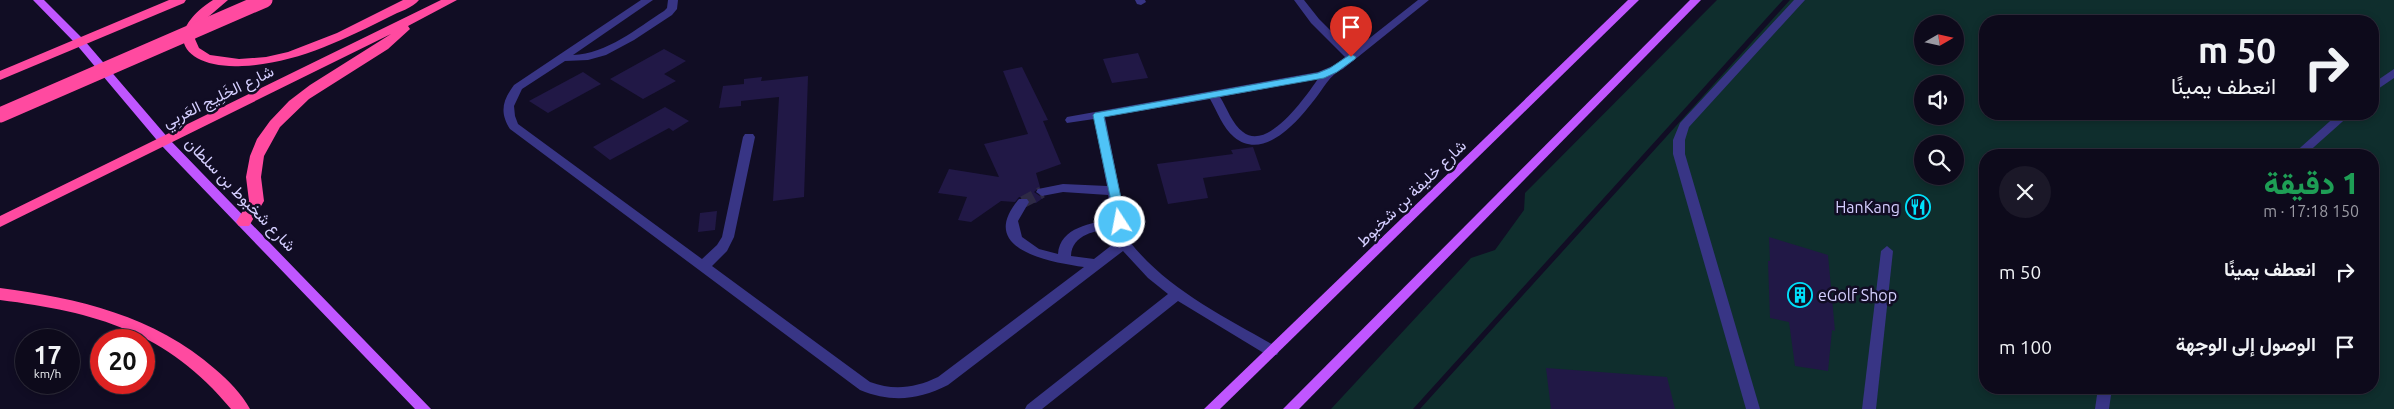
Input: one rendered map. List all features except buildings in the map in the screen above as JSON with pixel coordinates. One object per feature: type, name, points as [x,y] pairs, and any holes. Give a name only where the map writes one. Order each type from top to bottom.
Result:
[{"type":"highway","points":[[0,76],[180,0]]},
{"type":"highway","points":[[222,0],[198,18],[191,28],[189,38],[191,47],[198,54],[209,59],[242,63],[262,61],[304,51],[413,0]]},
{"type":"highway","points":[[0,115],[265,0]]},
{"type":"highway","name":"شارع الخَلِيج العَربِي","points":[[0,222],[451,0]]},
{"type":"highway","points":[[244,222],[257,201],[254,169],[257,157],[274,124],[314,88],[389,43],[403,32],[411,20]]},
{"type":"highway","points":[[0,218],[16,214]]},
{"type":"highway","points":[[0,294],[72,305],[111,316],[147,330],[179,348],[208,370],[241,409]]},
{"type":"main road","name":"شارع شخبوط بن سلطان","points":[[38,0],[80,42],[164,142],[244,222],[424,409]]},
{"type":"main road","name":"شارع خليفة بن شخبوط","points":[[1210,409],[1634,0]]},
{"type":"main road","points":[[1290,409],[1696,0]]},
{"type":"lane","points":[[648,0],[518,87],[507,108],[508,117],[514,126],[865,386],[878,392],[894,395],[911,394],[928,389],[943,381],[1124,243]]},
{"type":"lane","points":[[562,57],[579,60],[600,54],[668,13],[672,8],[673,0]]},
{"type":"lane","points":[[1299,0],[1315,22],[1351,57]]},
{"type":"lane","points":[[1213,94],[1238,135],[1250,140],[1264,140],[1301,112],[1328,73],[1424,0]]},
{"type":"lane","points":[[1753,409],[1679,154],[1679,140],[1684,126],[1800,0]]},
{"type":"lane","points":[[2379,84],[2394,72]]},
{"type":"lane","points":[[1071,120],[1328,73]]},
{"type":"lane","points":[[1099,115],[1124,243],[1146,270],[1179,293],[1272,351]]},
{"type":"lane","points":[[2305,149],[2338,120]]},
{"type":"lane","points":[[704,266],[722,248],[728,238],[749,137]]},
{"type":"lane","points":[[1042,192],[1063,188],[1114,192]]},
{"type":"lane","points":[[1024,202],[1013,216],[1011,224],[1016,239],[1030,251],[1096,264]]},
{"type":"lane","points":[[1064,259],[1063,252],[1066,244],[1078,232],[1120,222]]},
{"type":"lane","points":[[1869,409],[1887,252]]},
{"type":"lane","points":[[1032,409],[1179,293]]},
{"type":"lane","points":[[2102,409],[2104,394]]},
{"type":"green space","points":[[1717,0],[1783,0],[1413,409],[1331,409],[1471,258],[1495,250],[1524,210],[1525,193]]},
{"type":"green space","points":[[1790,0],[2394,0],[2394,409],[1420,409]]},
{"type":"tunnel","points":[[1023,202],[1042,192]]},
{"type":"place","name":"HanKang","points":[[1918,207]]},
{"type":"place","name":"eGolf Shop","points":[[1800,295]]},
{"type":"route","points":[[1120,222],[1099,115],[1320,76],[1339,67],[1351,57]]}]
